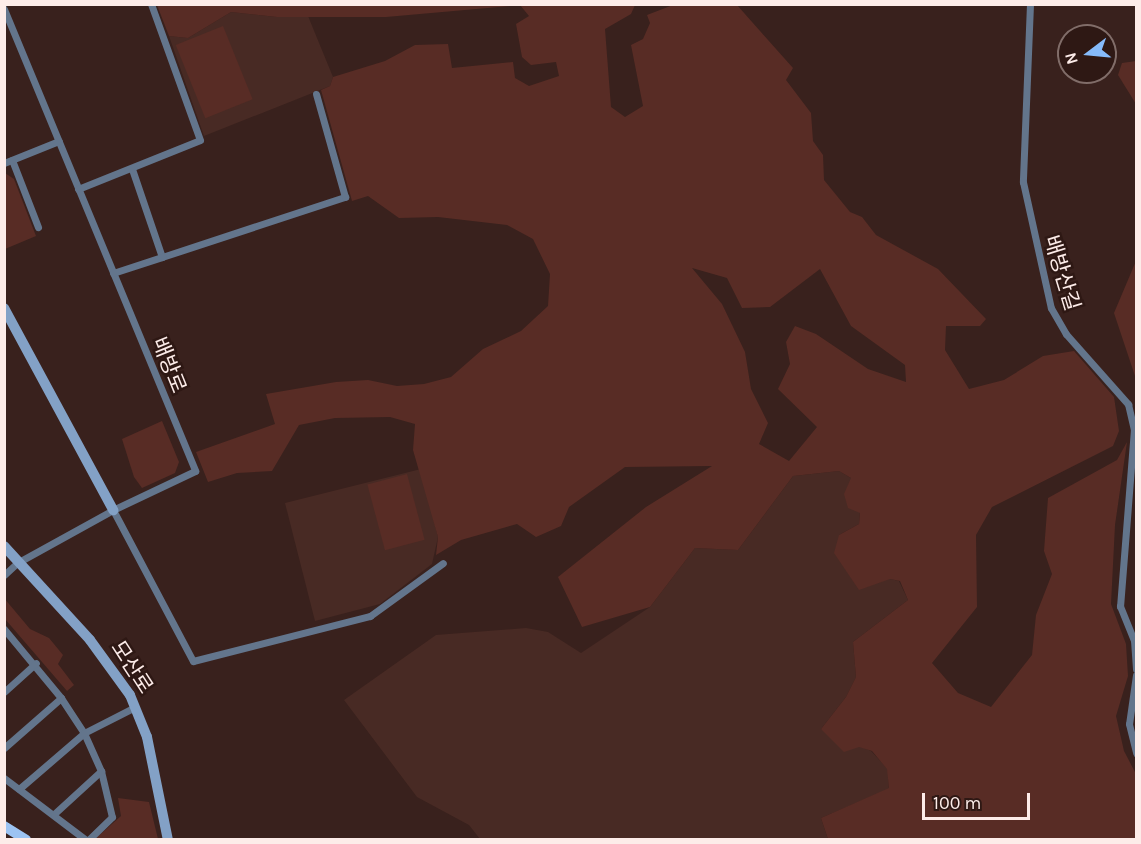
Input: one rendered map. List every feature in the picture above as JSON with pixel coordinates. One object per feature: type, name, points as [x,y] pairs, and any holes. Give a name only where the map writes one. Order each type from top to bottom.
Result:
[{"type":"main road","points":[[4,826],[26,840]]},
{"type":"street","points":[[78,189],[200,140],[151,4]]},
{"type":"street","name":"배방산길","points":[[1030,4],[1023,183],[1051,308],[1066,334],[1128,404],[1134,429],[1120,606],[1134,640],[1137,669]]},
{"type":"street","name":"배방로","points":[[4,9],[195,471],[113,510]]},
{"type":"street","points":[[113,273],[345,197],[316,94]]},
{"type":"street","points":[[38,227],[8,162],[58,141]]},
{"type":"street","points":[[132,169],[162,257]]},
{"type":"street","points":[[4,308],[194,661],[370,616],[443,563]]},
{"type":"street","points":[[4,575],[17,563],[113,510]]},
{"type":"street","name":"모산로","points":[[4,546],[17,563],[90,640],[135,707],[153,762],[168,840]]},
{"type":"street","points":[[4,778],[87,840],[112,817],[101,771],[84,734],[36,663],[5,631]]},
{"type":"street","points":[[4,692],[36,663]]},
{"type":"street","points":[[1137,675],[1129,724],[1137,753]]},
{"type":"street","points":[[4,748],[61,698]]},
{"type":"street","points":[[19,789],[84,734],[135,707]]},
{"type":"street","points":[[54,814],[101,771]]},
{"type":"shaded area","points":[[157,5],[520,5],[386,17],[277,17],[231,12],[188,38],[169,36]]},
{"type":"shaded area","points":[[520,5],[635,5],[631,14],[605,29],[611,107],[625,117],[643,106],[631,45],[643,39],[650,23],[647,15],[673,5],[737,5],[793,68],[786,80],[811,113],[813,141],[823,155],[824,180],[850,212],[862,217],[876,235],[938,269],[986,319],[980,326],[946,326],[945,350],[969,389],[1004,380],[1043,356],[1074,351],[1114,397],[1119,431],[1113,446],[992,507],[976,535],[977,607],[932,663],[958,693],[991,707],[1032,655],[1036,615],[1052,574],[1044,551],[1048,498],[1117,460],[1127,442],[1115,525],[1111,604],[1126,644],[1128,676],[1116,716],[1124,751],[1136,774],[1136,839],[828,839],[821,818],[889,788],[887,769],[872,751],[859,747],[844,752],[821,729],[846,697],[856,677],[853,642],[908,600],[900,581],[890,579],[859,590],[834,553],[839,535],[859,524],[860,513],[848,508],[844,494],[851,478],[839,471],[793,476],[738,550],[695,548],[650,607],[582,627],[558,577],[646,507],[712,466],[625,467],[569,507],[561,526],[536,537],[517,524],[461,540],[436,555],[438,537],[413,450],[415,424],[390,417],[335,418],[299,425],[272,471],[237,473],[208,482],[196,452],[275,424],[266,394],[336,382],[368,380],[397,386],[424,384],[451,377],[483,349],[521,331],[548,306],[550,274],[533,239],[507,225],[438,217],[399,218],[368,196],[352,201],[321,90],[330,86],[333,77],[385,61],[415,45],[448,44],[452,68],[513,62],[515,78],[529,86],[559,76],[556,62],[531,65],[522,57],[516,24],[529,16]],"holes":[[[692,268],[727,278],[742,308],[770,307],[820,269],[851,326],[905,365],[906,382],[868,369],[816,334],[795,326],[786,342],[790,364],[778,389],[817,427],[789,461],[759,444],[768,423],[751,389],[745,352],[722,304]]]},
{"type":"shaded area","points":[[231,12],[277,17],[308,16],[333,77],[330,86],[204,136],[169,36],[188,38]]},
{"type":"shaded area","points":[[223,26],[253,99],[205,118],[176,45]]},
{"type":"shaded area","points":[[1136,61],[1136,104],[1118,75],[1122,63]]},
{"type":"shaded area","points":[[5,173],[14,179],[36,236],[5,249]]},
{"type":"shaded area","points":[[1136,261],[1136,379],[1114,313]]},
{"type":"shaded area","points":[[162,421],[179,462],[175,473],[142,488],[134,477],[122,439]]},
{"type":"shaded area","points":[[421,469],[438,537],[432,564],[380,604],[315,621],[285,503]]},
{"type":"shaded area","points":[[839,471],[851,478],[860,513],[859,524],[839,535],[890,579],[899,581],[908,600],[853,642],[856,677],[846,697],[821,729],[871,751],[888,769],[889,789],[821,818],[828,839],[480,839],[469,825],[417,797],[344,700],[436,635],[526,628],[548,632],[581,653],[650,607],[695,548],[738,550],[793,476]]},
{"type":"shaded area","points":[[407,474],[425,540],[385,550],[367,485]]},
{"type":"shaded area","points":[[4,598],[30,629],[49,638],[63,655],[58,664],[74,685],[67,691],[5,619]]},
{"type":"shaded area","points":[[118,798],[149,802],[158,839],[95,839],[121,816]]}]
